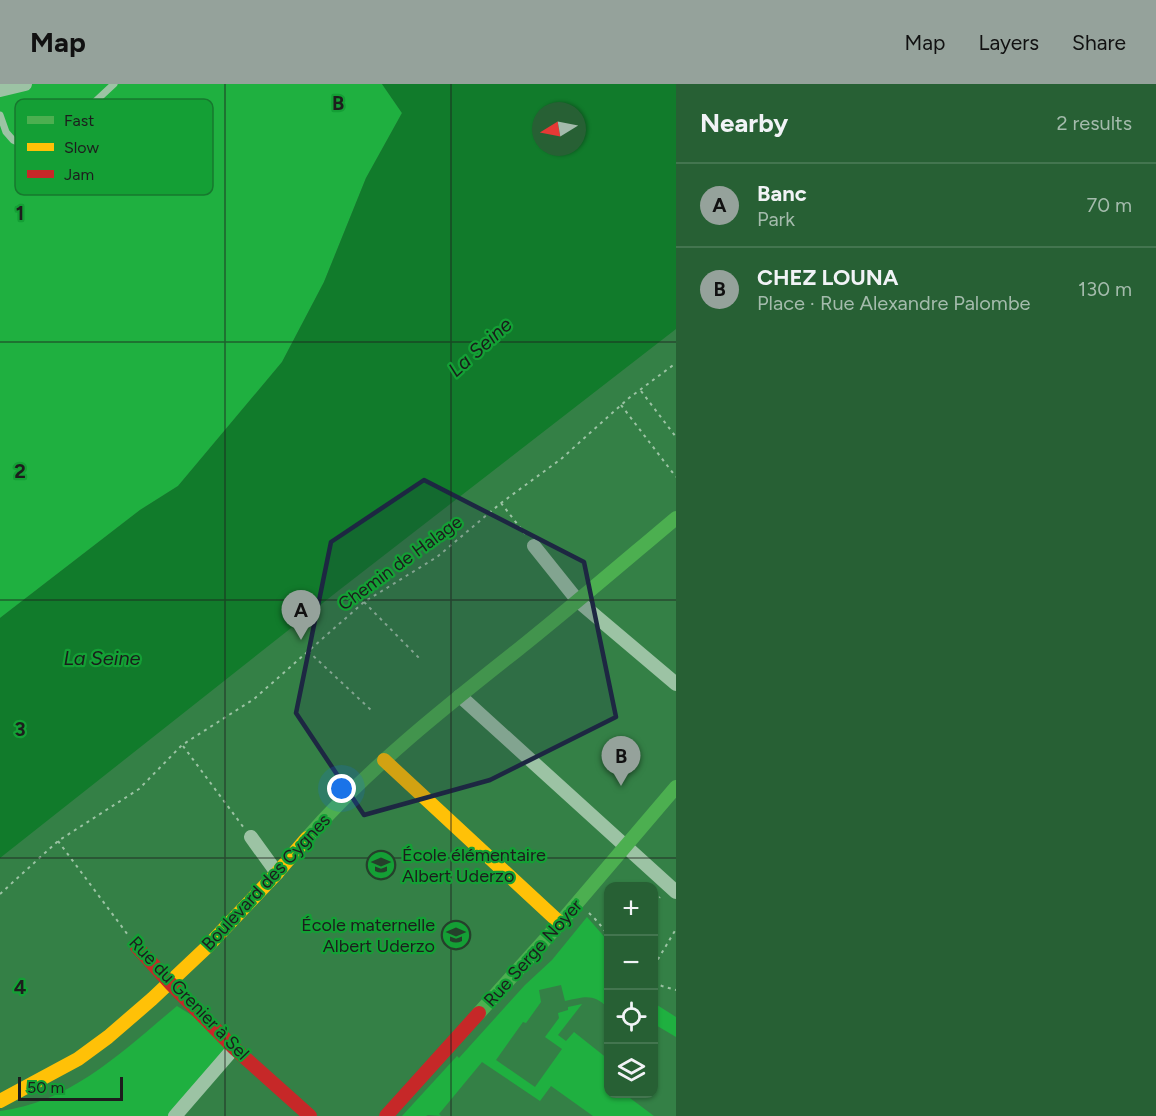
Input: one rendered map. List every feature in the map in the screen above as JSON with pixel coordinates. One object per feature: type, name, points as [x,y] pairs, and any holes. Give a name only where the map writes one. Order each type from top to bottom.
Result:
[{"type":"main road","name":"Boulevard des Cygnes","points":[[0,1101],[90,1051],[170,983],[277,873],[328,814],[384,760],[676,518]]},
{"type":"main road","points":[[384,760],[560,923]]},
{"type":"main road","name":"Rue Serge Noyer","points":[[386,1116],[577,904],[676,787]]},
{"type":"main road","name":"Rue du Grenier à Sel","points":[[137,947],[234,1048],[310,1116]]},
{"type":"main road","name":"Boulevard des Cygnes","points":[[0,1088],[45,1076]]},
{"type":"street","points":[[0,90],[25,84]]},
{"type":"street","points":[[534,546],[578,601],[676,684]]},
{"type":"street","points":[[460,696],[676,892]]},
{"type":"street","points":[[251,837],[277,873]]},
{"type":"street","points":[[175,1116],[234,1048]]},
{"type":"lane","points":[[98,99],[114,84]]},
{"type":"lane","points":[[0,115],[3,135]]},
{"type":"path","name":"Chemin de Halage","points":[[0,894],[58,841],[139,789],[182,745],[254,699],[364,602],[437,557],[501,503],[561,459],[621,405],[676,363]]},
{"type":"path","points":[[640,390],[676,436]]},
{"type":"path","points":[[621,405],[676,477]]},
{"type":"path","points":[[501,503],[534,546]]},
{"type":"path","points":[[364,602],[421,660]]},
{"type":"path","points":[[308,651],[371,710]]},
{"type":"path","points":[[182,745],[251,837]]},
{"type":"path","name":"Rue du Grenier à Sel","points":[[58,841],[137,947]]},
{"type":"path","points":[[658,900],[662,896]]},
{"type":"path","points":[[577,904],[604,929]]},
{"type":"path","points":[[658,959],[676,929]]},
{"type":"path","points":[[658,984],[676,990]]},
{"type":"highlighted area","points":[[424,480],[584,562],[616,717],[490,780],[364,815],[296,713],[331,542]]},
{"type":"shaded area","points":[[0,84],[382,84],[402,113],[366,178],[324,282],[282,362],[178,486],[140,510],[0,618]]},
{"type":"shaded area","points":[[587,917],[604,936],[604,1004],[588,997],[565,1001],[561,985],[539,990],[541,1002],[526,1023],[523,1022],[496,1060],[535,1087],[562,1049],[545,1037],[559,1018],[558,1013],[568,1010],[568,1007],[582,1004],[558,1035],[566,1041],[574,1032],[604,1056],[604,1098],[630,1098],[654,1116],[593,1116],[551,1086],[540,1101],[482,1062],[439,1114],[441,1116],[402,1116],[457,1056],[459,1058],[525,985],[552,960]]},
{"type":"shaded area","points":[[177,1006],[193,1016],[230,1051],[169,1116],[0,1116],[0,1111],[26,1106],[51,1097],[96,1072]]},
{"type":"shaded area","points":[[658,1006],[676,1017],[676,1037],[658,1026]]},
{"type":"water","name":"La Seine","points":[[382,84],[676,84],[676,329],[338,591],[0,858],[0,618],[140,510],[178,486],[282,362],[324,282],[366,178],[402,113]]},
{"type":"traffic: fast","points":[[307,838],[384,760],[676,518]]},
{"type":"traffic: fast","points":[[479,1013],[560,923],[676,787]]},
{"type":"traffic: slow","points":[[384,760],[560,923]]},
{"type":"traffic: slow","points":[[0,1101],[78,1059],[108,1037],[206,948],[307,838]]},
{"type":"traffic: jam","points":[[137,947],[234,1048],[310,1116]]},
{"type":"traffic: jam","points":[[386,1116],[479,1013]]},
{"type":"place","name":"Banc","points":[[301,640]]},
{"type":"place","name":"CHEZ LOUNA","points":[[621,786]]},
{"type":"place","name":"École élémentaire Albert Uderzo","points":[[381,865]]},
{"type":"place","name":"École maternelle Albert Uderzo","points":[[456,935]]}]
